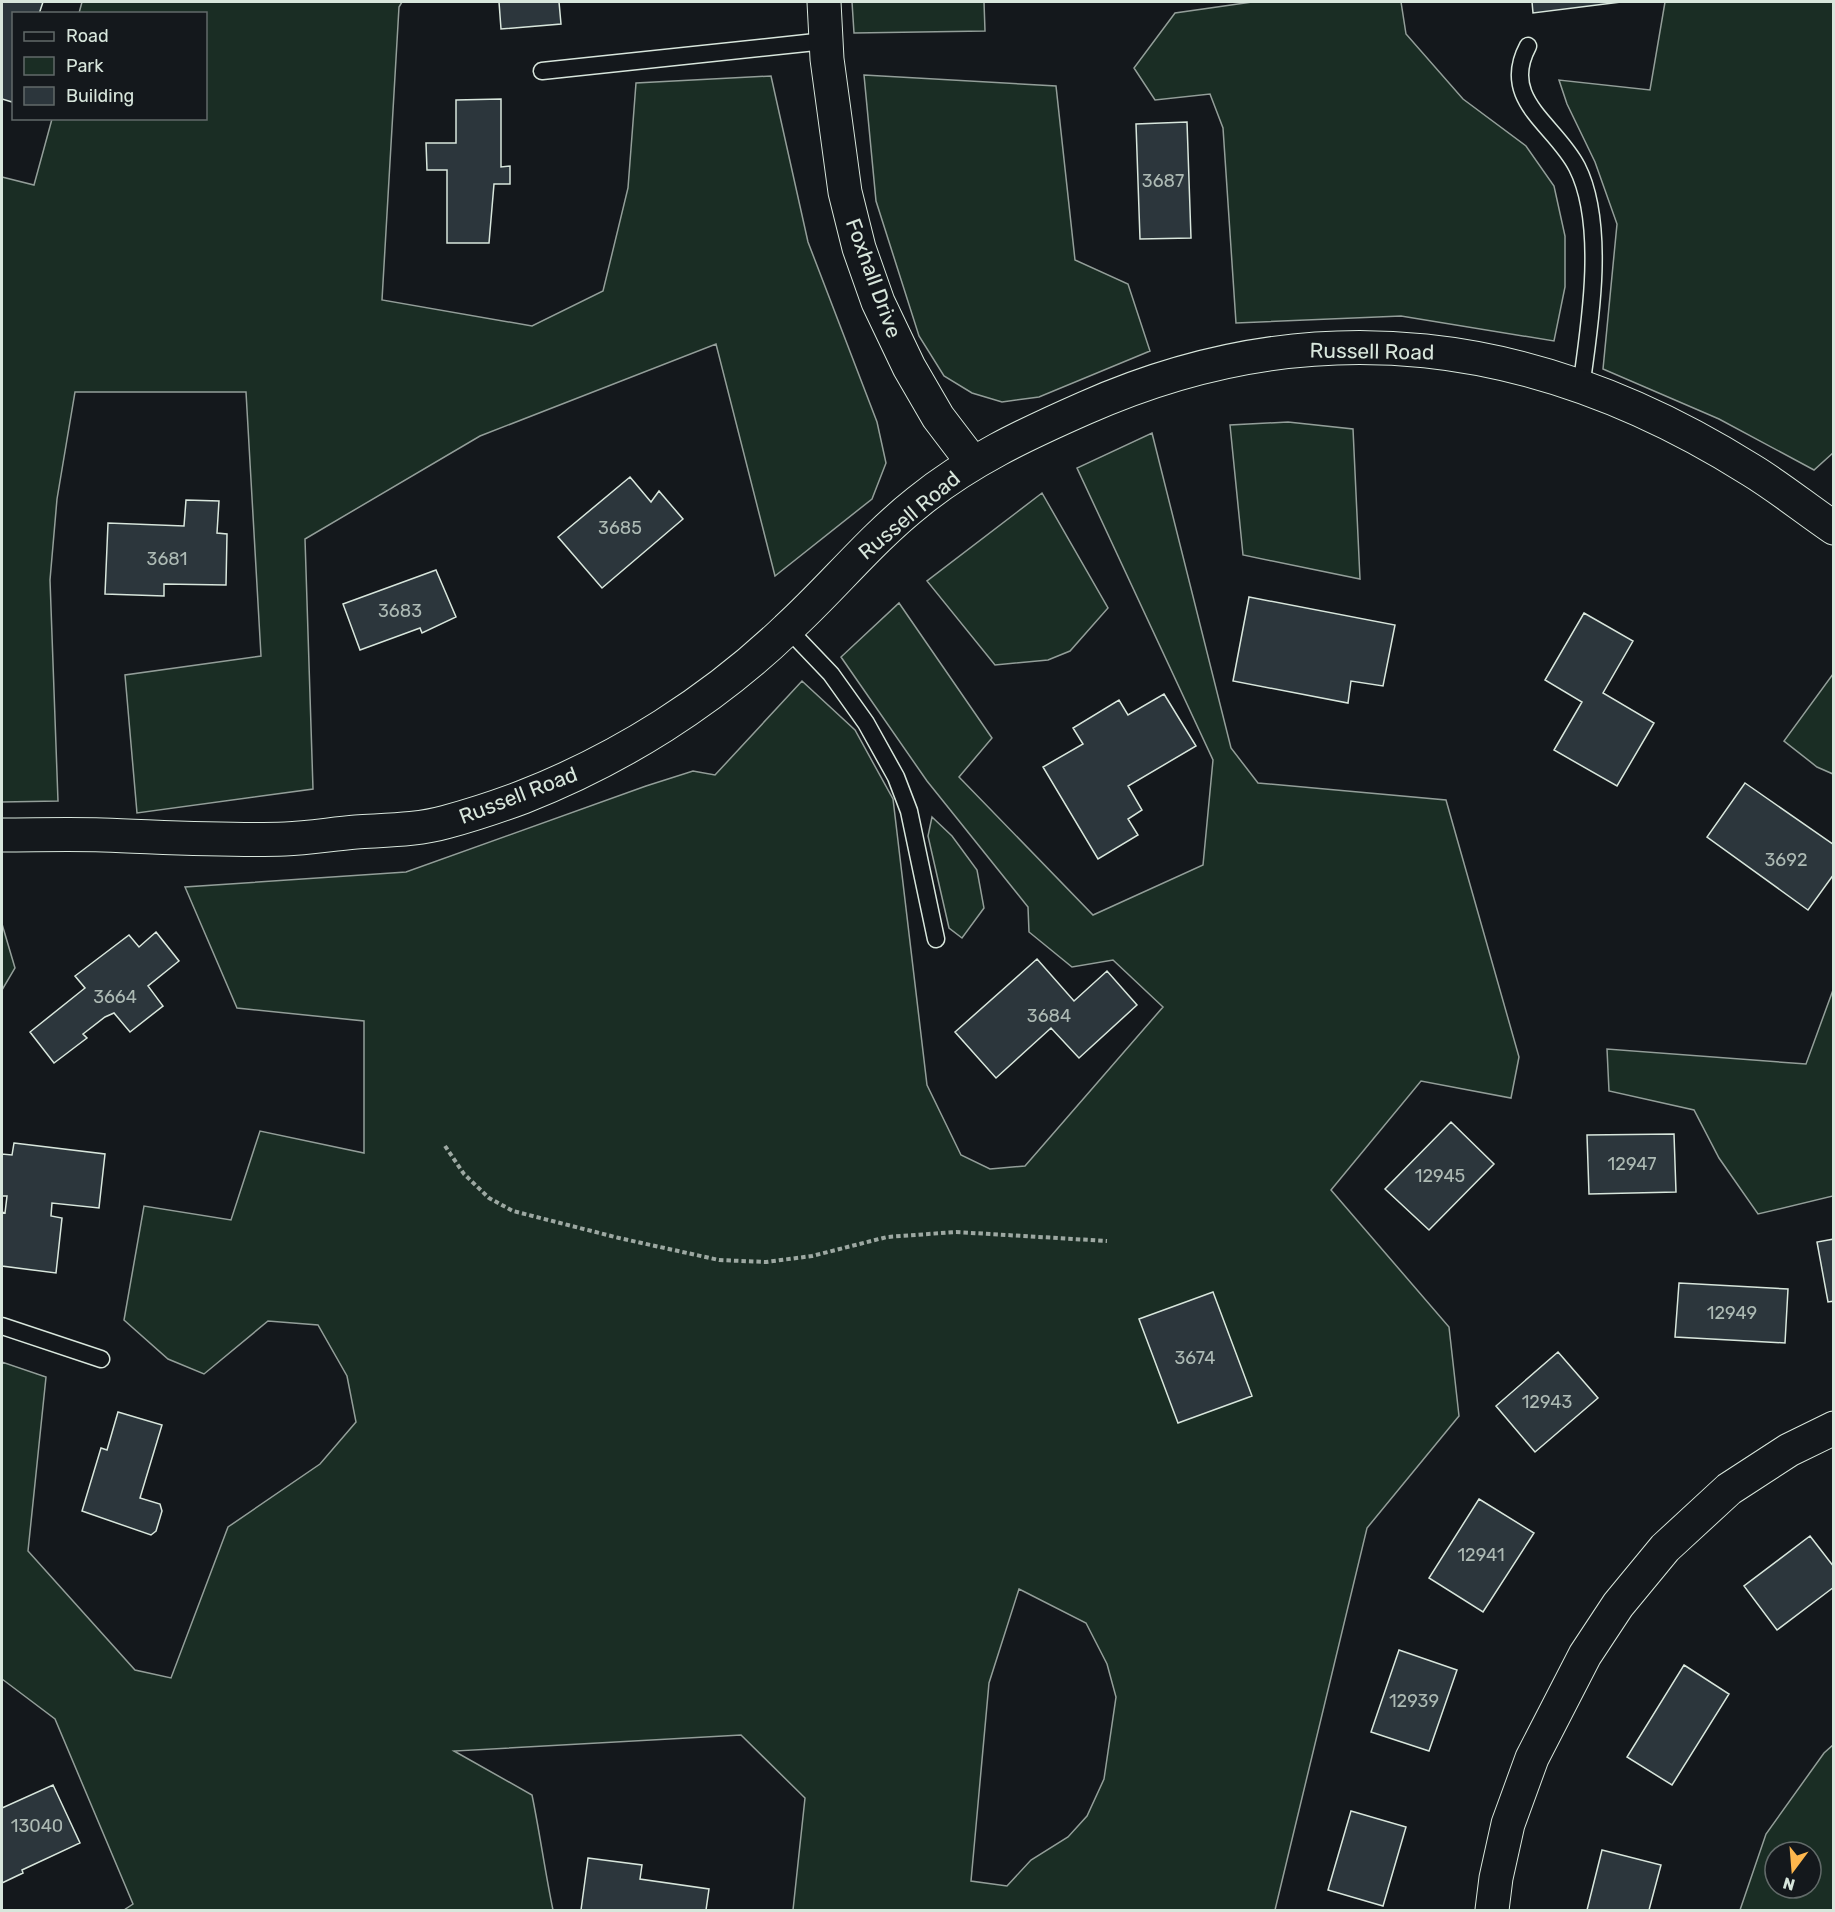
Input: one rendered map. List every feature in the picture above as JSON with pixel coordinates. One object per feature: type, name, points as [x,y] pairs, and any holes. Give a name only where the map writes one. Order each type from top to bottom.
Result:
[{"type":"street","name":"Foxhall Drive","points":[[824,2],[825,40],[845,192],[858,248],[878,302],[909,367],[939,417],[973,463]]},
{"type":"street","name":"Russell Road","points":[[2,835],[285,839],[444,823],[524,797],[600,762],[673,720],[728,681],[788,629],[866,548],[919,501],[973,463],[1014,439],[1120,392],[1191,368],[1264,353],[1338,346],[1397,347],[1456,353],[1523,369],[1581,387],[1673,426],[1751,470],[1833,528]]},
{"type":"street","points":[[1492,1911],[1496,1878],[1508,1824],[1532,1758],[1585,1655],[1618,1605],[1665,1548],[1729,1489],[1789,1450],[1833,1428]]},
{"type":"lane","points":[[542,71],[825,40]]},
{"type":"lane","points":[[1528,46],[1521,58],[1519,79],[1524,100],[1562,144],[1577,167],[1589,200],[1593,234],[1592,318],[1581,387]]},
{"type":"lane","points":[[788,629],[831,674],[866,723],[896,777],[909,811],[936,939]]},
{"type":"lane","points":[[2,1326],[101,1359]]},
{"type":"path","points":[[445,1146],[464,1174],[489,1198],[513,1211],[719,1260],[766,1262],[812,1256],[887,1237],[956,1232],[1107,1241]]},
{"type":"green space","points":[[82,2],[402,2],[399,7],[382,300],[532,326],[603,291],[628,188],[636,83],[771,76],[808,242],[877,422],[886,463],[872,499],[775,576],[716,344],[480,436],[305,539],[313,789],[137,813],[125,675],[261,656],[246,392],[75,392],[57,499],[50,580],[58,801],[2,802],[2,177],[34,185],[52,120],[207,120],[207,12],[79,12]]},
{"type":"green space","points":[[852,2],[984,2],[985,31],[854,33]]},
{"type":"green space","points":[[1252,2],[1401,2],[1406,34],[1463,99],[1526,146],[1554,186],[1565,236],[1565,287],[1554,341],[1401,316],[1236,323],[1223,128],[1210,94],[1155,100],[1134,68],[1175,13]]},
{"type":"green space","points":[[1665,2],[1833,2],[1834,452],[1814,470],[1719,419],[1603,369],[1617,224],[1595,162],[1567,104],[1559,80],[1650,90]]},
{"type":"green space","points":[[864,75],[1056,86],[1075,260],[1128,284],[1150,351],[1039,397],[1002,402],[972,393],[944,376],[919,336],[876,201]]},
{"type":"green space","points":[[1288,422],[1353,429],[1360,579],[1243,555],[1230,425]]},
{"type":"green space","points":[[1152,433],[1231,748],[1258,783],[1446,800],[1519,1057],[1511,1098],[1421,1081],[1331,1190],[1449,1327],[1459,1416],[1367,1528],[1275,1910],[793,1910],[805,1798],[741,1735],[454,1751],[532,1795],[553,1910],[124,1910],[133,1904],[55,1719],[2,1679],[2,1362],[46,1377],[28,1551],[135,1670],[171,1678],[228,1527],[320,1464],[356,1422],[347,1376],[318,1325],[268,1321],[204,1374],[168,1359],[124,1320],[144,1206],[231,1220],[260,1131],[364,1153],[364,1021],[237,1008],[185,887],[406,872],[693,771],[715,775],[802,681],[855,730],[893,799],[927,1085],[961,1155],[990,1169],[1025,1166],[1163,1007],[1113,960],[1072,967],[1029,932],[1028,907],[927,781],[841,657],[899,603],[992,738],[959,777],[1093,915],[1203,865],[1213,760],[1077,468]],"holes":[[[1019,1589],[1086,1623],[1107,1664],[1116,1697],[1104,1779],[1087,1816],[1068,1837],[1031,1860],[1007,1886],[971,1881],[989,1683]]]},
{"type":"green space","points":[[1042,493],[1108,608],[1070,651],[1048,660],[995,665],[927,581]]},
{"type":"green space","points":[[1833,674],[1833,774],[1817,767],[1784,741]]},
{"type":"green space","points":[[932,817],[952,836],[977,870],[984,908],[962,938],[949,928],[928,836]]},
{"type":"green space","points":[[2,924],[15,968],[2,990]]},
{"type":"green space","points":[[1833,990],[1833,1196],[1758,1214],[1719,1158],[1694,1110],[1609,1091],[1607,1049],[1806,1064]]},
{"type":"green space","points":[[1833,1745],[1833,1910],[1740,1910],[1763,1843],[1763,1900],[1823,1900],[1823,1840],[1764,1840],[1824,1753]]},
{"type":"building","points":[[2,2],[43,2],[40,12],[12,12],[12,102],[2,99]]},
{"type":"building","points":[[499,2],[559,2],[561,24],[501,29]]},
{"type":"building","points":[[1532,2],[1621,2],[1533,13]]},
{"type":"building","points":[[501,99],[501,167],[510,166],[510,184],[494,184],[489,243],[447,243],[447,170],[427,170],[426,143],[456,143],[456,100]]},
{"type":"building","points":[[1187,122],[1191,238],[1140,239],[1136,124]]},
{"type":"building","points":[[630,477],[651,502],[659,491],[683,519],[602,588],[558,537]]},
{"type":"building","points":[[186,500],[219,501],[217,533],[227,534],[226,585],[164,584],[164,596],[105,594],[108,523],[184,526]]},
{"type":"building","points":[[436,570],[456,617],[422,633],[420,628],[360,650],[343,604]]},
{"type":"building","points":[[1249,597],[1395,625],[1383,686],[1351,681],[1348,703],[1233,681]]},
{"type":"building","points":[[1584,613],[1633,641],[1603,693],[1654,723],[1617,786],[1554,750],[1582,702],[1545,680]]},
{"type":"building","points":[[1164,694],[1196,746],[1128,786],[1142,810],[1128,819],[1138,835],[1098,859],[1043,767],[1083,744],[1073,728],[1119,700],[1128,715]]},
{"type":"building","points":[[1745,783],[1834,845],[1834,874],[1808,910],[1707,837]]},
{"type":"building","points":[[156,932],[179,961],[148,986],[163,1006],[130,1032],[114,1013],[105,1017],[83,1034],[87,1038],[54,1063],[30,1032],[85,988],[75,976],[129,935],[139,947]]},
{"type":"building","points":[[1037,959],[1074,1001],[1107,971],[1137,1005],[1079,1058],[1051,1028],[996,1078],[955,1032]]},
{"type":"building","points":[[1451,1122],[1494,1164],[1429,1230],[1385,1189]]},
{"type":"building","points":[[1674,1134],[1676,1192],[1589,1194],[1587,1135]]},
{"type":"building","points":[[14,1143],[105,1154],[99,1208],[52,1203],[51,1216],[62,1218],[56,1273],[2,1266],[2,1212],[5,1213],[7,1196],[2,1196],[2,1154],[12,1155]]},
{"type":"building","points":[[1834,1239],[1834,1301],[1828,1302],[1817,1242]]},
{"type":"building","points":[[1679,1283],[1788,1289],[1785,1343],[1675,1337]]},
{"type":"building","points":[[1213,1292],[1252,1396],[1178,1423],[1139,1319]]},
{"type":"building","points":[[1558,1352],[1598,1398],[1535,1452],[1496,1406]]},
{"type":"building","points":[[118,1412],[162,1425],[140,1498],[160,1504],[162,1511],[156,1531],[151,1535],[82,1511],[101,1448],[107,1450]]},
{"type":"building","points":[[1479,1499],[1534,1533],[1483,1612],[1429,1578]]},
{"type":"building","points":[[1810,1536],[1834,1567],[1834,1587],[1777,1630],[1744,1586]]},
{"type":"building","points":[[1399,1650],[1457,1670],[1429,1751],[1371,1732]]},
{"type":"building","points":[[1684,1665],[1729,1694],[1672,1785],[1627,1757]]},
{"type":"building","points":[[53,1785],[80,1843],[22,1870],[23,1873],[2,1883],[2,1808]]},
{"type":"building","points":[[1351,1811],[1406,1827],[1383,1906],[1328,1890]]},
{"type":"building","points":[[1602,1850],[1661,1865],[1649,1910],[1587,1910]]},
{"type":"building","points":[[588,1858],[642,1865],[640,1879],[709,1889],[706,1910],[581,1910]]}]
